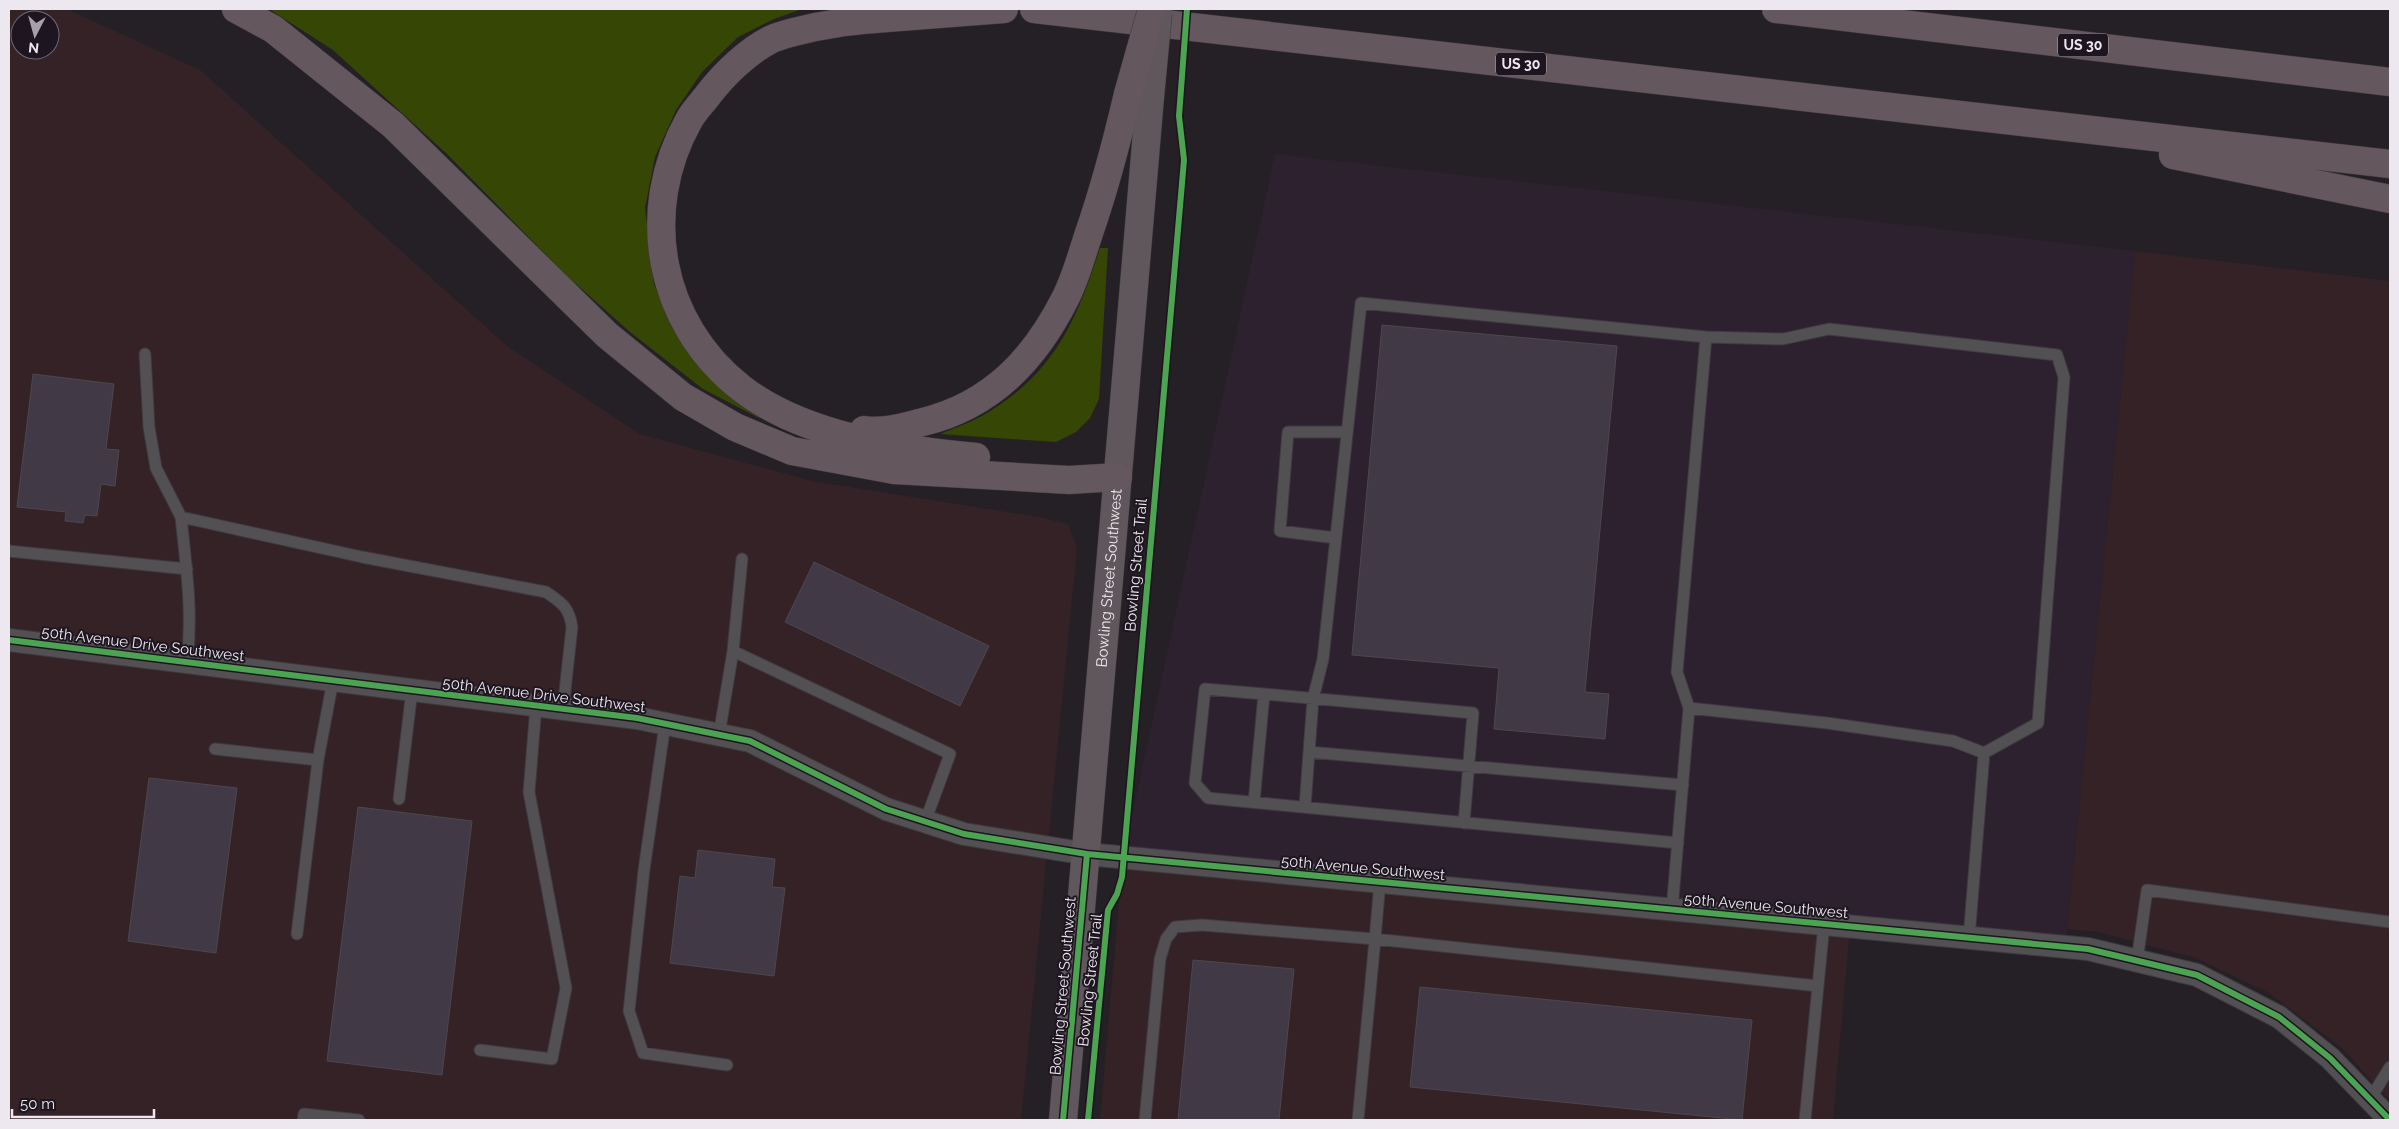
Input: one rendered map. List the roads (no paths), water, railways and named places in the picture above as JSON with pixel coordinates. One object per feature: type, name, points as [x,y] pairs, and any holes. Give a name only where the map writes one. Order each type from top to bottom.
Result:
[{"type":"highway","points":[[236,9],[273,29],[393,124],[607,335],[683,397],[735,427],[792,451],[894,470],[1069,480],[1118,477]]},
{"type":"highway","points":[[1004,9],[826,23],[772,39],[727,72],[690,118],[674,150],[663,195],[661,242],[667,274],[675,301],[690,333],[710,361],[741,388],[770,407],[803,421],[859,440],[946,454],[1072,465],[1118,477]]},
{"type":"highway","name":"US 30","points":[[1034,9],[2390,164]]},
{"type":"highway","points":[[803,421],[880,432],[939,418],[963,408],[995,390],[1022,365],[1045,334],[1067,296],[1139,95],[1152,9]]},
{"type":"highway","name":"US 30","points":[[1776,9],[2390,82]]},
{"type":"highway","points":[[2008,120],[2390,199]]},
{"type":"main road","name":"Bowling Street Southwest","points":[[1063,1120],[1118,477],[1139,95],[1158,9]]},
{"type":"street","name":"50th Avenue Drive Southwest","points":[[9,640],[563,709],[665,724],[750,741],[886,809],[925,822],[964,834],[1087,854]]},
{"type":"street","name":"50th Avenue Southwest","points":[[1087,854],[2088,949],[2196,975],[2279,1017],[2330,1058],[2390,1120]]},
{"type":"lane","points":[[1305,807],[1313,699],[1323,658],[1361,303],[1706,337],[1783,339],[1829,330],[2057,355],[2064,377],[2038,723],[1984,753]]},
{"type":"lane","points":[[1672,910],[1690,708],[1677,672],[1706,337]]},
{"type":"lane","points":[[145,354],[149,427],[156,468],[181,516],[191,617],[187,662]]},
{"type":"lane","points":[[1336,538],[1280,531],[1288,432],[1347,432]]},
{"type":"lane","points":[[181,516],[362,557],[546,592],[562,603],[570,615],[572,627],[563,709]]},
{"type":"lane","points":[[9,551],[187,569]]},
{"type":"lane","points":[[719,735],[733,651],[742,559]]},
{"type":"lane","points":[[733,651],[950,754],[925,822]]},
{"type":"lane","points":[[297,934],[318,760],[332,680]]},
{"type":"lane","points":[[1464,822],[1472,713],[1205,689],[1195,783],[1208,798],[1678,843]]},
{"type":"lane","points":[[399,799],[412,690]]},
{"type":"lane","points":[[1254,802],[1264,694]]},
{"type":"lane","points":[[480,1050],[552,1059],[566,988],[529,792],[536,706]]},
{"type":"lane","points":[[1690,708],[1827,723],[1953,741],[1984,753]]},
{"type":"lane","points":[[665,724],[659,749],[629,1011],[643,1052],[727,1065]]},
{"type":"lane","points":[[215,750],[318,760]]},
{"type":"lane","points":[[1309,752],[1683,785]]},
{"type":"lane","points":[[1970,938],[1984,753]]},
{"type":"lane","points":[[1358,1120],[1380,882]]},
{"type":"lane","points":[[2137,961],[2147,890],[2390,922]]},
{"type":"lane","points":[[1145,1120],[1160,959],[1166,939],[1175,927],[1202,924],[1818,986]]},
{"type":"lane","points":[[1805,1120],[1824,924]]},
{"type":"lane","points":[[2370,1100],[2390,1067]]},
{"type":"lane","points":[[304,1120],[304,1114],[359,1120]]}]
